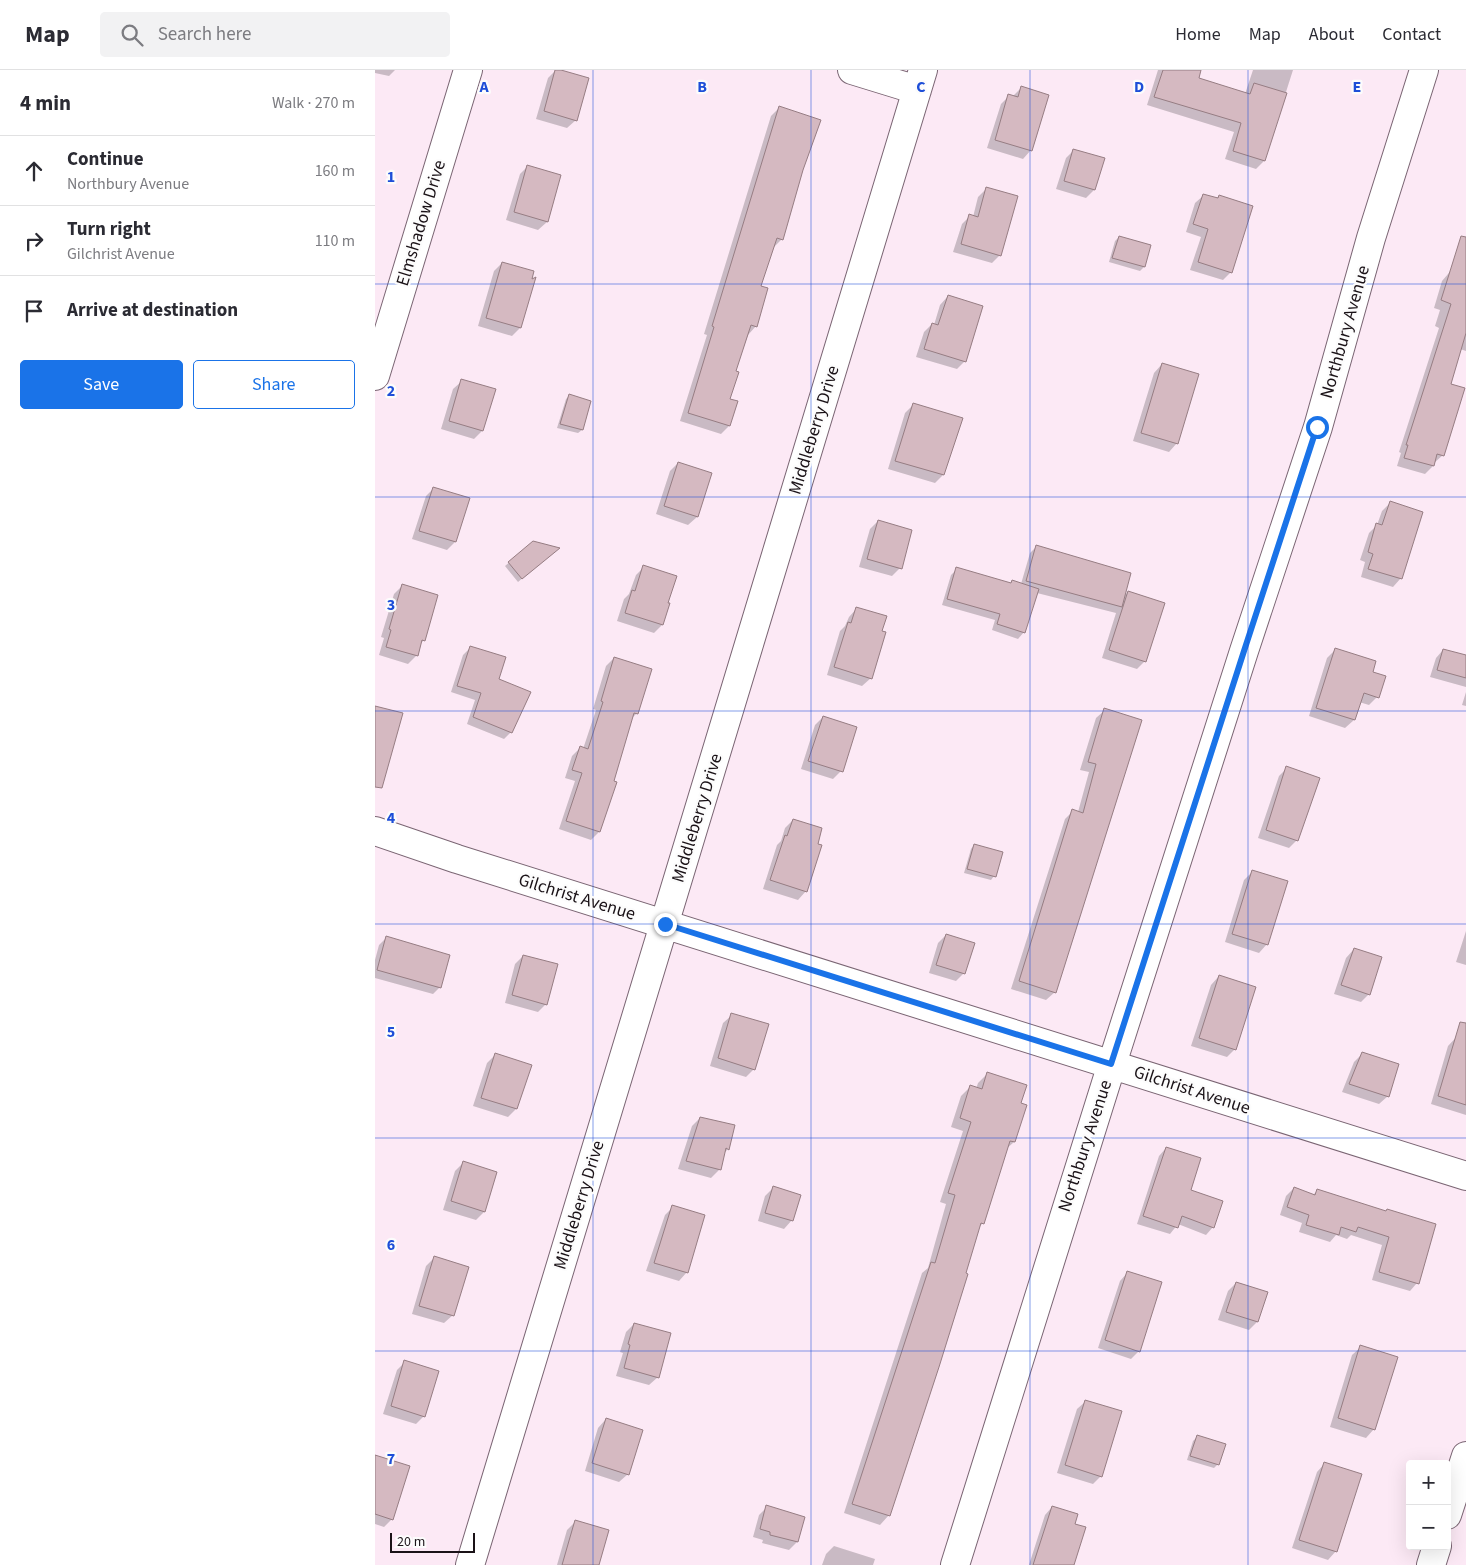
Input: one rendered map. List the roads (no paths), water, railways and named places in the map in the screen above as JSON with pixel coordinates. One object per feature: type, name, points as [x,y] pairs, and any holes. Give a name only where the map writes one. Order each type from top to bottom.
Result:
[{"type":"street","name":"Elmshadow Drive","points":[[375,376],[468,70]]},
{"type":"street","points":[[852,70],[920,80]]},
{"type":"street","name":"Northbury Avenue","points":[[955,1565],[1111,1064],[1317,427],[1371,238],[1424,70]]},
{"type":"street","name":"Middleberry Drive","points":[[470,1565],[920,80]]},
{"type":"street","name":"Gilchrist Avenue","points":[[375,831],[457,860],[1466,1176]]},
{"type":"street","points":[[1450,1505],[1466,1456]]},
{"type":"street","points":[[1431,1565],[1436,1550]]}]
